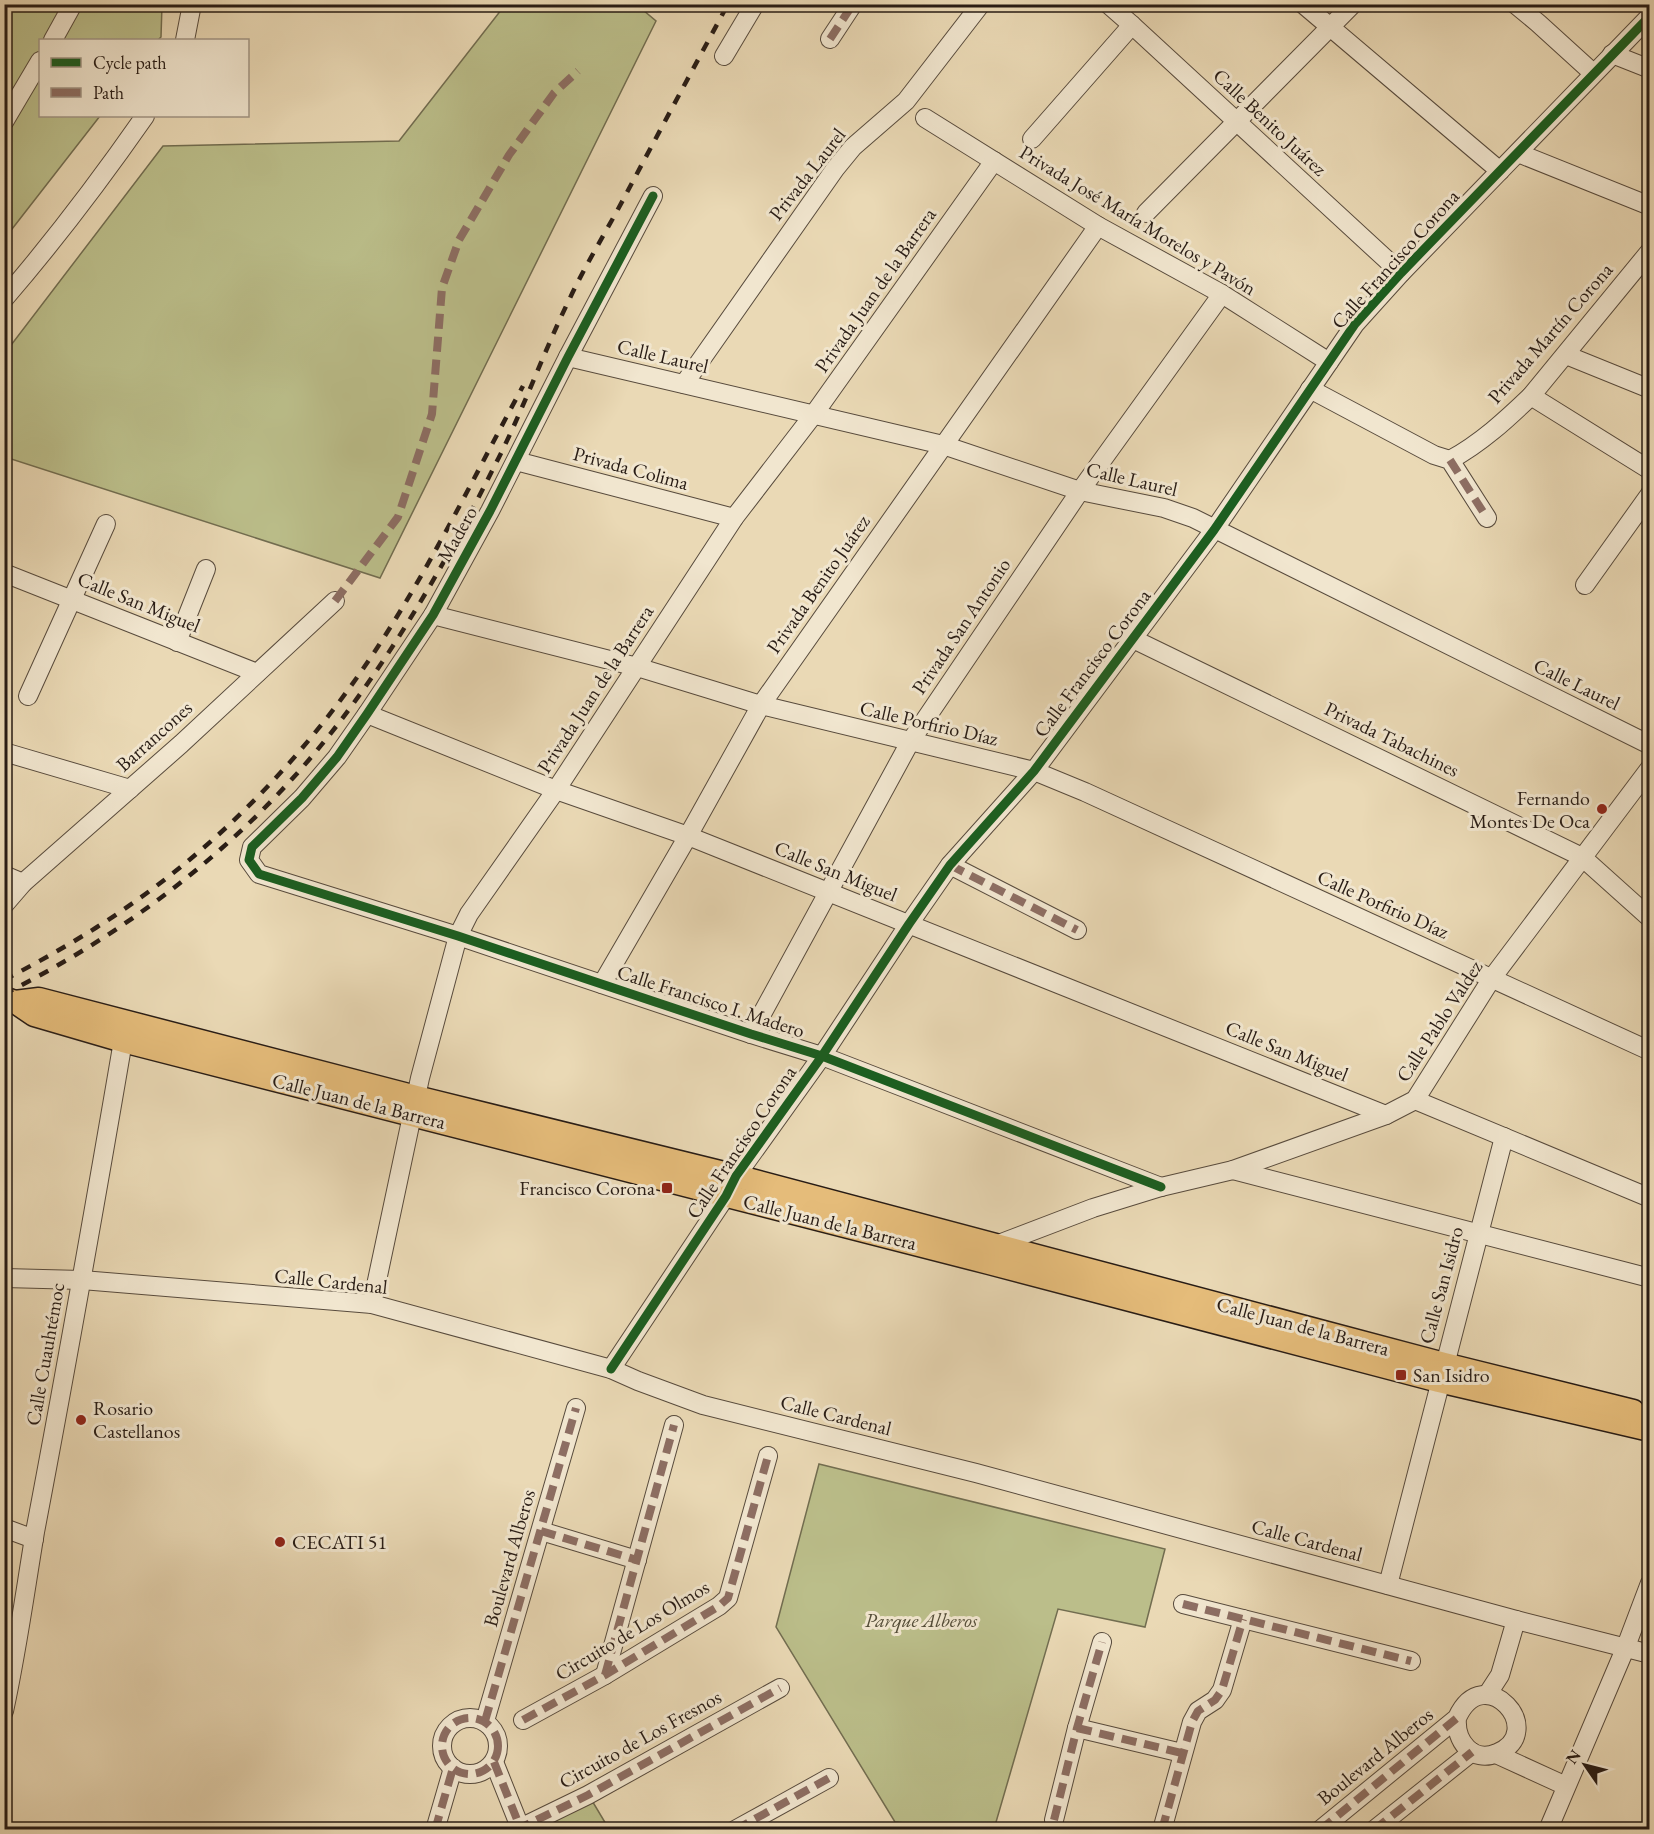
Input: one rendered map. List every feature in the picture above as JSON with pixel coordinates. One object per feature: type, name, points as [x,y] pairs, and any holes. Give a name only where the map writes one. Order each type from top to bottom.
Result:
[{"type":"main road","name":"Calle Juan de la Barrera","points":[[10,1000],[39,999],[414,1106]]},
{"type":"main road","name":"Calle Juan de la Barrera","points":[[10,1000],[33,1015],[123,1041],[414,1106],[731,1186],[1442,1372],[1650,1430]]},
{"type":"main road","name":"Calle Juan de la Barrera","points":[[1442,1372],[1650,1415]]},
{"type":"street","points":[[54,39],[73,4]]},
{"type":"street","points":[[185,39],[192,4]]},
{"type":"street","points":[[724,56],[755,4]]},
{"type":"street","points":[[830,39],[854,4]]},
{"type":"street","name":"Privada Laurel","points":[[684,384],[835,169],[853,147],[906,101],[981,4]]},
{"type":"street","name":"Calle Benito Juárez","points":[[1108,4],[1401,273]]},
{"type":"street","points":[[1303,4],[1500,171]]},
{"type":"street","points":[[1146,213],[1353,4]]},
{"type":"street","points":[[1515,4],[1593,73]]},
{"type":"street","name":"Calle Francisco Corona","points":[[610,1369],[731,1186],[822,1056],[950,865],[1034,771],[1131,638],[1214,530],[1355,324],[1401,273],[1650,16]]},
{"type":"street","points":[[1032,139],[1132,25]]},
{"type":"street","points":[[1612,54],[1650,69]]},
{"type":"street","points":[[4,122],[39,63]]},
{"type":"street","points":[[4,299],[103,176],[144,117]]},
{"type":"street","name":"Privada José María Morelos y Pavón","points":[[925,118],[1098,226],[1222,294],[1329,362]]},
{"type":"street","points":[[1518,153],[1650,206]]},
{"type":"street","name":"Privada Juan de la Barrera","points":[[372,1305],[414,1106],[458,936],[475,904],[556,790],[734,518],[814,414],[994,161]]},
{"type":"street","name":"Madero","points":[[249,860],[252,848],[302,798],[337,757],[433,615],[516,461],[653,196]]},
{"type":"street","name":"Privada Benito Juárez","points":[[602,984],[761,705],[1098,226]]},
{"type":"street","name":"Privada Martín Corona","points":[[1450,459],[1470,449],[1510,417],[1531,396],[1650,251]]},
{"type":"street","name":"Privada San Antonio","points":[[751,1034],[910,742],[1080,491],[1222,294]]},
{"type":"street","points":[[1566,354],[1650,389]]},
{"type":"street","name":"Calle Laurel","points":[[568,357],[943,445],[1080,491],[1164,508],[1193,518],[1650,745]]},
{"type":"street","points":[[1310,389],[1434,455],[1450,459],[1487,518]]},
{"type":"street","points":[[1531,396],[1650,470]]},
{"type":"street","name":"Privada Colima","points":[[516,461],[734,518]]},
{"type":"street","points":[[1586,585],[1650,494]]},
{"type":"street","points":[[28,696],[70,599],[106,524]]},
{"type":"street","points":[[177,642],[206,569]]},
{"type":"street","name":"Calle San Miguel","points":[[4,573],[257,673]]},
{"type":"street","name":"Barrancones","points":[[4,905],[23,883],[130,789],[335,601]]},
{"type":"street","name":"Calle Porfirio Díaz","points":[[433,615],[637,667],[761,705],[1034,771],[1085,792],[1650,1051]]},
{"type":"street","name":"Privada Tabachines","points":[[1131,638],[1582,857],[1650,918]]},
{"type":"street","name":"Calle San Miguel","points":[[368,714],[556,790],[688,836],[828,891],[1386,1115]]},
{"type":"street","points":[[4,752],[130,789]]},
{"type":"street","name":"Calle Pablo Valdez","points":[[992,1254],[1093,1208],[1161,1187],[1233,1170],[1386,1115],[1415,1100],[1492,978],[1650,768]]},
{"type":"street","name":"Calle Francisco I. Madero","points":[[249,860],[259,874],[458,936],[822,1056],[1161,1187]]},
{"type":"street","points":[[950,865],[1077,930]]},
{"type":"street","points":[[4,875],[23,883]]},
{"type":"street","name":"Calle Cuauhtémoc","points":[[4,1711],[9,1671],[82,1280],[123,1041]]},
{"type":"street","points":[[1415,1100],[1650,1198]]},
{"type":"street","name":"Calle San Isidro","points":[[1388,1585],[1503,1137]]},
{"type":"street","points":[[1233,1170],[1650,1278]]},
{"type":"street","name":"Calle Cardenal","points":[[4,1278],[82,1280],[372,1305],[610,1369],[703,1405],[976,1473],[1516,1620],[1650,1654]]},
{"type":"street","name":"Boulevard Alberos","points":[[485,1721],[576,1408]]},
{"type":"street","name":"Circuito de Los Olmos","points":[[605,1675],[674,1425]]},
{"type":"street","name":"Circuito de Los Olmos","points":[[523,1720],[605,1675],[719,1606],[728,1598],[768,1456]]},
{"type":"street","points":[[4,1528],[34,1539]]},
{"type":"street","points":[[541,1531],[637,1560]]},
{"type":"street","points":[[1548,1830],[1650,1583]]},
{"type":"street","points":[[1183,1604],[1411,1661]]},
{"type":"street","points":[[1162,1830],[1192,1722],[1198,1711],[1215,1700],[1222,1690],[1244,1619]]},
{"type":"street","points":[[1487,1695],[1500,1675],[1516,1620]]},
{"type":"street","points":[[1054,1820],[1102,1642]]},
{"type":"street","name":"Circuito de Los Fresnos","points":[[494,1762],[518,1828],[588,1795],[780,1688]]},
{"type":"street","points":[[1487,1695],[1499,1698],[1508,1705],[1515,1715],[1516,1726],[1514,1738],[1507,1748],[1496,1754],[1480,1755],[1464,1746],[1456,1728],[1461,1709],[1477,1697],[1487,1695]]},
{"type":"street","points":[[467,1717],[485,1721],[497,1735],[499,1744],[494,1762],[480,1773],[461,1773],[446,1762],[442,1743],[444,1734],[458,1720],[467,1717]]},
{"type":"street","name":"Boulevard Alberos","points":[[1320,1830],[1458,1718]]},
{"type":"street","points":[[1077,1728],[1182,1753]]},
{"type":"street","points":[[1374,1830],[1472,1752]]},
{"type":"street","points":[[1496,1754],[1566,1786]]},
{"type":"street","points":[[435,1830],[453,1768]]},
{"type":"street","points":[[735,1830],[829,1778]]},
{"type":"green space","points":[[5,5],[162,5],[161,37],[159,39],[39,39],[39,117],[99,117],[5,238]]},
{"type":"green space","points":[[505,5],[637,5],[656,21],[380,578],[5,457],[5,353],[163,146],[399,141]]},
{"type":"green space","name":"Parque Alberos","points":[[819,1464],[1165,1549],[1145,1627],[1058,1609],[994,1829],[962,1829],[895,1822],[776,1627]]},
{"type":"green space","points":[[591,1799],[609,1829],[535,1830]]},
{"type":"railway","points":[[4,994],[102,938],[194,872],[277,795],[315,753],[350,708],[428,590],[463,528],[505,445],[576,285],[728,4]]},
{"type":"railway","points":[[4,980],[91,931],[175,872],[241,814],[301,750],[355,681],[399,614],[436,550],[523,386]]},
{"type":"marked path","points":[[830,39],[853,4]]},
{"type":"marked path","points":[[335,601],[398,517],[432,414],[442,288],[459,240],[509,155],[554,93],[578,71]]},
{"type":"marked path","points":[[1450,460],[1487,518]]},
{"type":"marked path","points":[[950,865],[1077,930]]},
{"type":"marked path","points":[[485,1721],[576,1408]]},
{"type":"marked path","points":[[605,1675],[674,1425]]},
{"type":"marked path","points":[[523,1720],[605,1675],[719,1606],[728,1598],[768,1456]]},
{"type":"marked path","points":[[541,1531],[637,1560]]},
{"type":"marked path","points":[[1183,1604],[1411,1661]]},
{"type":"marked path","points":[[1162,1830],[1192,1722],[1198,1711],[1215,1700],[1222,1690],[1243,1619]]},
{"type":"marked path","points":[[1054,1820],[1102,1642]]},
{"type":"marked path","points":[[516,1830],[588,1795],[780,1688]]},
{"type":"marked path","points":[[464,1718],[476,1718],[486,1722],[494,1730],[498,1746],[494,1762],[486,1770],[476,1774],[464,1774],[454,1770],[446,1762],[442,1752],[442,1740],[446,1730],[454,1722],[464,1718]]},
{"type":"marked path","points":[[1320,1830],[1457,1718]]},
{"type":"marked path","points":[[1077,1728],[1182,1753]]},
{"type":"marked path","points":[[1374,1830],[1472,1752]]},
{"type":"marked path","points":[[494,1762],[520,1827]]},
{"type":"marked path","points":[[435,1830],[453,1768]]},
{"type":"marked path","points":[[735,1830],[829,1778]]},
{"type":"cycle path","points":[[611,1369],[726,1196],[736,1176],[822,1056],[950,865],[1034,771],[1214,530],[1355,324],[1401,273],[1650,16]]},
{"type":"cycle path","points":[[653,196],[490,511],[433,615],[337,757],[302,798],[252,847],[249,860],[259,874],[458,936],[822,1056],[1161,1187]]},
{"type":"place","name":"Fernando Montes De Oca","points":[[1602,809]]},
{"type":"place","name":"Francisco Corona","points":[[667,1188]]},
{"type":"place","name":"San Isidro","points":[[1401,1375]]},
{"type":"place","name":"Rosario Castellanos","points":[[81,1420]]},
{"type":"place","name":"CECATI 51","points":[[280,1542]]}]
